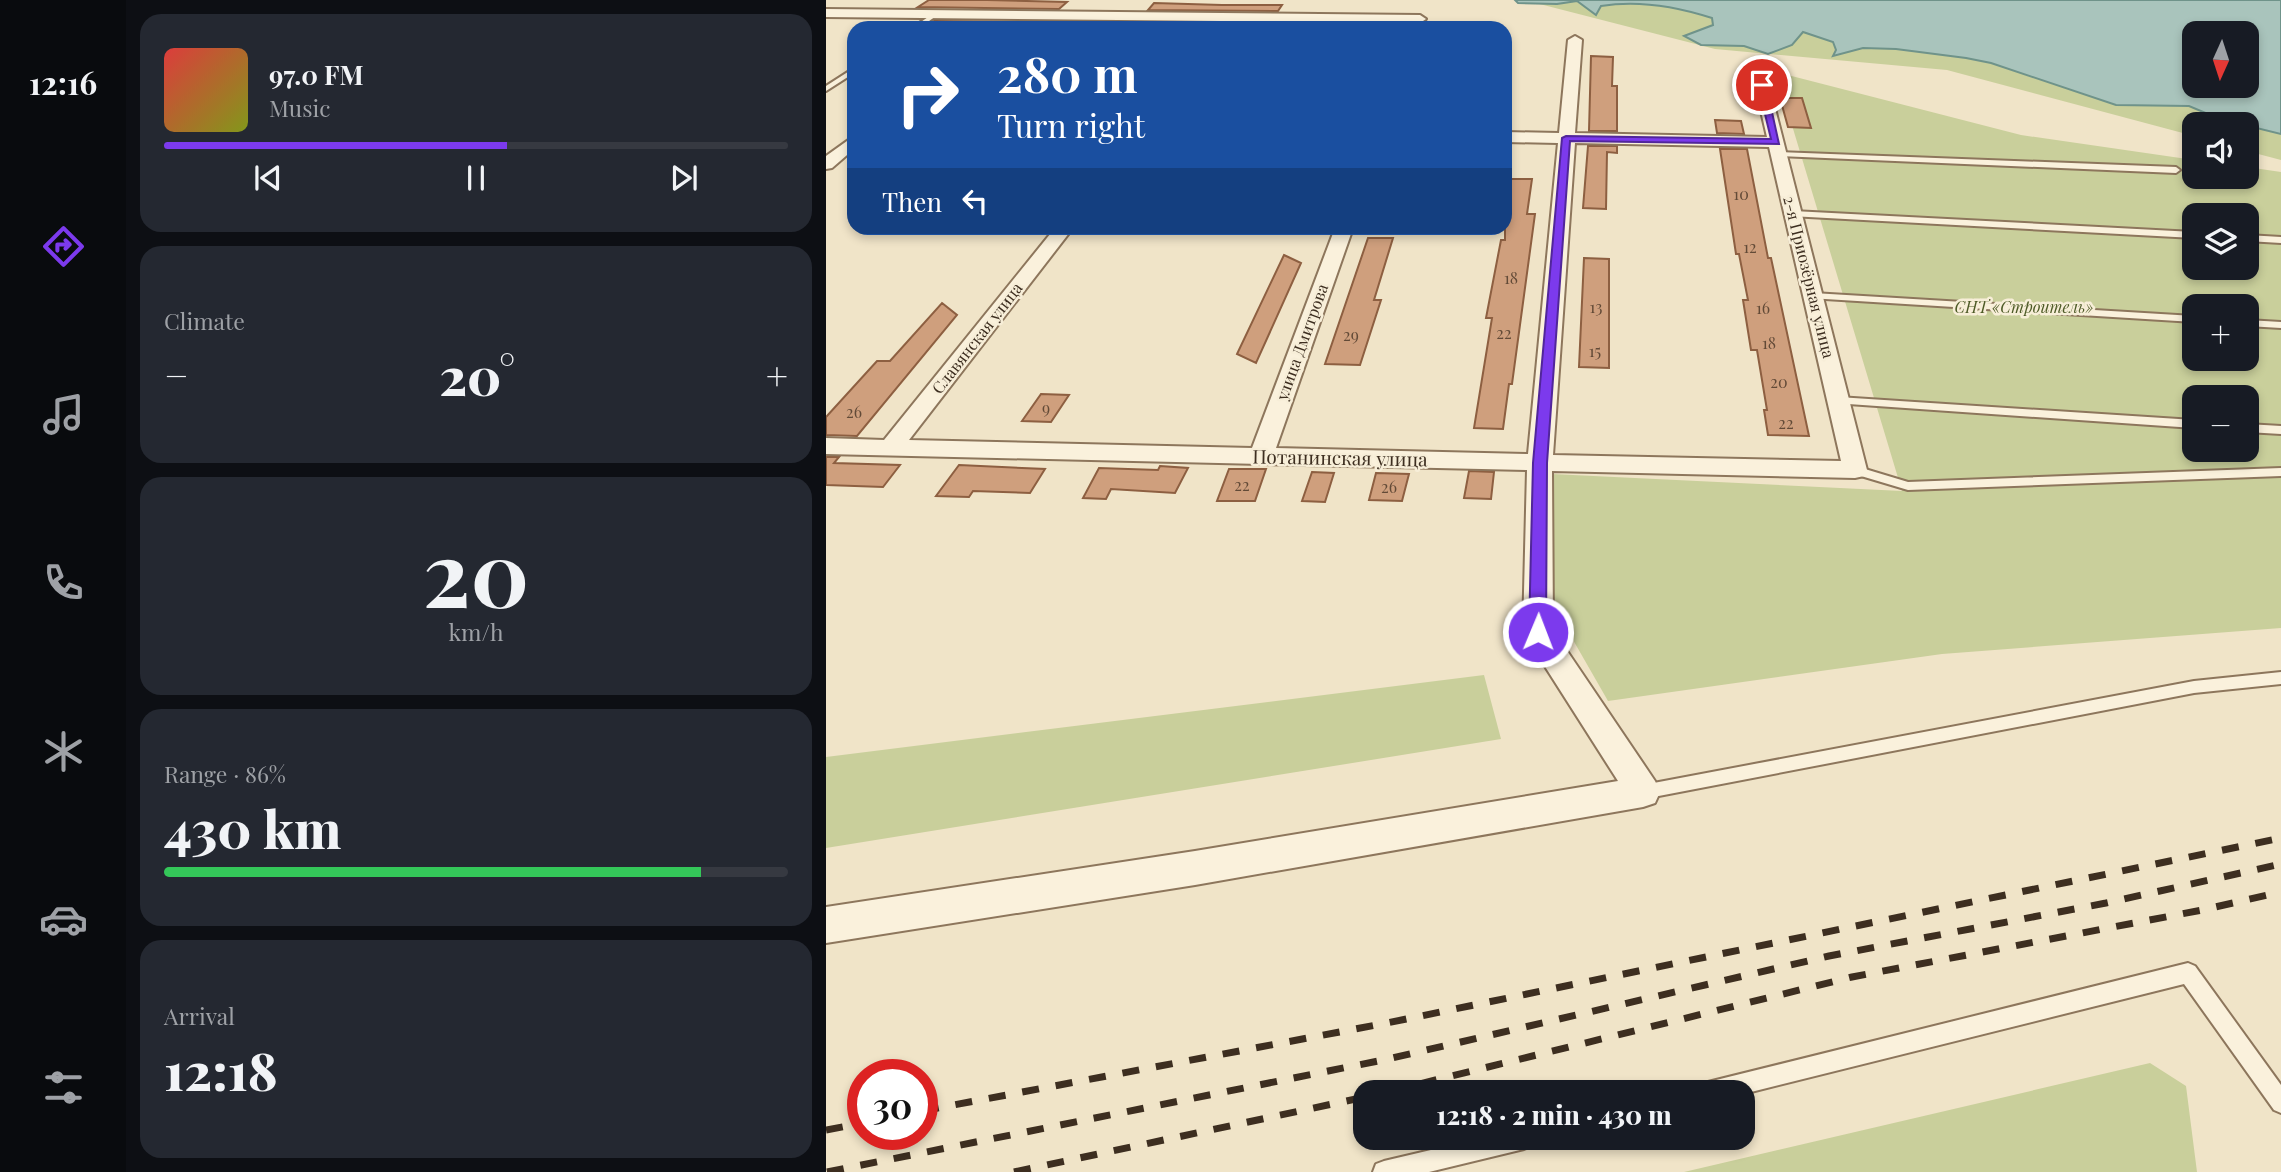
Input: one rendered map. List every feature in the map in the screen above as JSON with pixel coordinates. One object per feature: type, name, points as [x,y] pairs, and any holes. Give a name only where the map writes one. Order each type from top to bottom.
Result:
[{"type":"street","points":[[1000,21],[1025,0]]},
{"type":"street","points":[[826,13],[1420,19]]},
{"type":"street","points":[[1226,21],[1230,16]]},
{"type":"street","points":[[826,925],[1195,868],[1643,792],[1538,632],[1540,463],[1575,40]]},
{"type":"street","name":"2-я Приозёрная улица","points":[[1762,85],[1855,470]]},
{"type":"street","points":[[1512,137],[1777,148]]},
{"type":"street","points":[[826,164],[847,147]]},
{"type":"street","name":"Славянская улица","points":[[890,447],[1057,235]]},
{"type":"street","name":"улица Дмитрова","points":[[1261,456],[1341,235]]},
{"type":"street","name":"Потанинская улица","points":[[826,446],[1855,470]]},
{"type":"lane","points":[[926,21],[936,14]]},
{"type":"lane","points":[[826,89],[847,75]]},
{"type":"lane","points":[[1777,148],[2176,170]]},
{"type":"lane","points":[[1793,214],[2182,234]]},
{"type":"lane","points":[[2259,239],[2281,240]]},
{"type":"lane","points":[[1813,296],[2182,319]]},
{"type":"lane","points":[[2259,324],[2281,325]]},
{"type":"lane","points":[[1838,401],[2182,423]]},
{"type":"lane","points":[[2259,429],[2281,430]]},
{"type":"lane","points":[[1855,470],[1908,486],[2281,472]]},
{"type":"lane","points":[[1643,792],[2193,687],[2281,678]]},
{"type":"lane","points":[[1755,1080],[2188,973],[2281,1103]]},
{"type":"lane","points":[[1384,1172],[1475,1150]]},
{"type":"green space","points":[[1524,0],[2281,0],[2281,160],[2259,154],[2259,112],[2182,112],[2182,133],[1947,70],[1715,49]]},
{"type":"green space","name":"СНТ «Строитель»","points":[[1776,72],[2021,135],[2182,158],[2182,189],[2259,189],[2259,169],[2281,172],[2281,628],[1942,654],[1608,701],[1549,598],[1552,474],[1902,491]]},
{"type":"green space","points":[[1484,675],[1501,739],[826,848],[826,757]]},
{"type":"green space","points":[[2150,1063],[2186,1086],[2197,1172],[1684,1172]]},
{"type":"water","points":[[1515,0],[2281,0],[2281,134],[2259,129],[2259,112],[2203,112],[2189,106],[2116,105],[1991,63],[1966,58],[1896,49],[1863,48],[1833,56],[1836,50],[1833,42],[1803,32],[1792,45],[1768,54],[1744,46],[1701,45],[1684,36],[1713,25],[1712,18],[1685,11],[1643,4],[1615,4],[1601,6],[1596,15],[1577,1],[1557,4],[1518,3]]},
{"type":"building","points":[[929,0],[1067,2],[1059,9],[918,7]]},
{"type":"building","points":[[1154,3],[1282,5],[1278,11],[1148,10]]},
{"type":"building","points":[[1591,56],[1613,57],[1612,86],[1617,86],[1617,131],[1589,131]]},
{"type":"building","points":[[1780,98],[1802,98],[1811,128],[1788,127]]},
{"type":"building","points":[[1715,120],[1741,121],[1744,134],[1717,133]]},
{"type":"building","points":[[1588,146],[1617,146],[1617,153],[1607,152],[1606,209],[1583,208]]},
{"type":"building","points":[[1720,149],[1747,149],[1768,258],[1771,258],[1809,436],[1768,435],[1764,410],[1767,410],[1757,350],[1751,350],[1743,300],[1748,300],[1739,254],[1736,254]]},
{"type":"building","points":[[1512,179],[1532,179],[1527,214],[1535,214],[1512,384],[1509,384],[1503,429],[1474,428],[1492,318],[1486,318],[1501,240],[1505,240],[1505,235],[1512,235]]},
{"type":"building","points":[[1368,238],[1393,238],[1374,300],[1381,300],[1360,365],[1325,364]]},
{"type":"building","points":[[1284,255],[1301,263],[1256,363],[1237,354]]},
{"type":"building","points":[[1584,258],[1609,259],[1609,368],[1579,367]]},
{"type":"building","points":[[942,303],[957,315],[857,436],[826,435],[826,417],[877,361],[890,361]]},
{"type":"building","points":[[1041,394],[1069,395],[1051,422],[1022,421]]},
{"type":"building","points":[[826,457],[839,457],[834,463],[900,465],[883,487],[826,485]]},
{"type":"building","points":[[959,465],[1045,469],[1030,493],[973,491],[969,497],[936,496]]},
{"type":"building","points":[[1160,466],[1188,468],[1175,493],[1111,489],[1106,499],[1083,498],[1099,468],[1158,470]]},
{"type":"building","points":[[1229,469],[1266,469],[1255,501],[1217,501]]},
{"type":"building","points":[[1469,471],[1494,472],[1491,499],[1464,498]]},
{"type":"building","points":[[1312,472],[1334,473],[1325,502],[1302,501]]},
{"type":"building","points":[[1376,473],[1409,474],[1402,501],[1369,500]]},
{"type":"railway","points":[[938,1108],[1387,1023],[2281,838]]},
{"type":"railway","points":[[827,1172],[1388,1059],[1829,956],[2106,903],[2281,864]]},
{"type":"railway","points":[[1436,1080],[1852,977],[2202,910],[2281,892]]},
{"type":"railway","points":[[1014,1172],[1353,1100]]},
{"type":"railway","points":[[826,1130],[847,1126]]},
{"type":"route","points":[[1538,632],[1540,463],[1566,138],[1776,142],[1762,85]]}]
